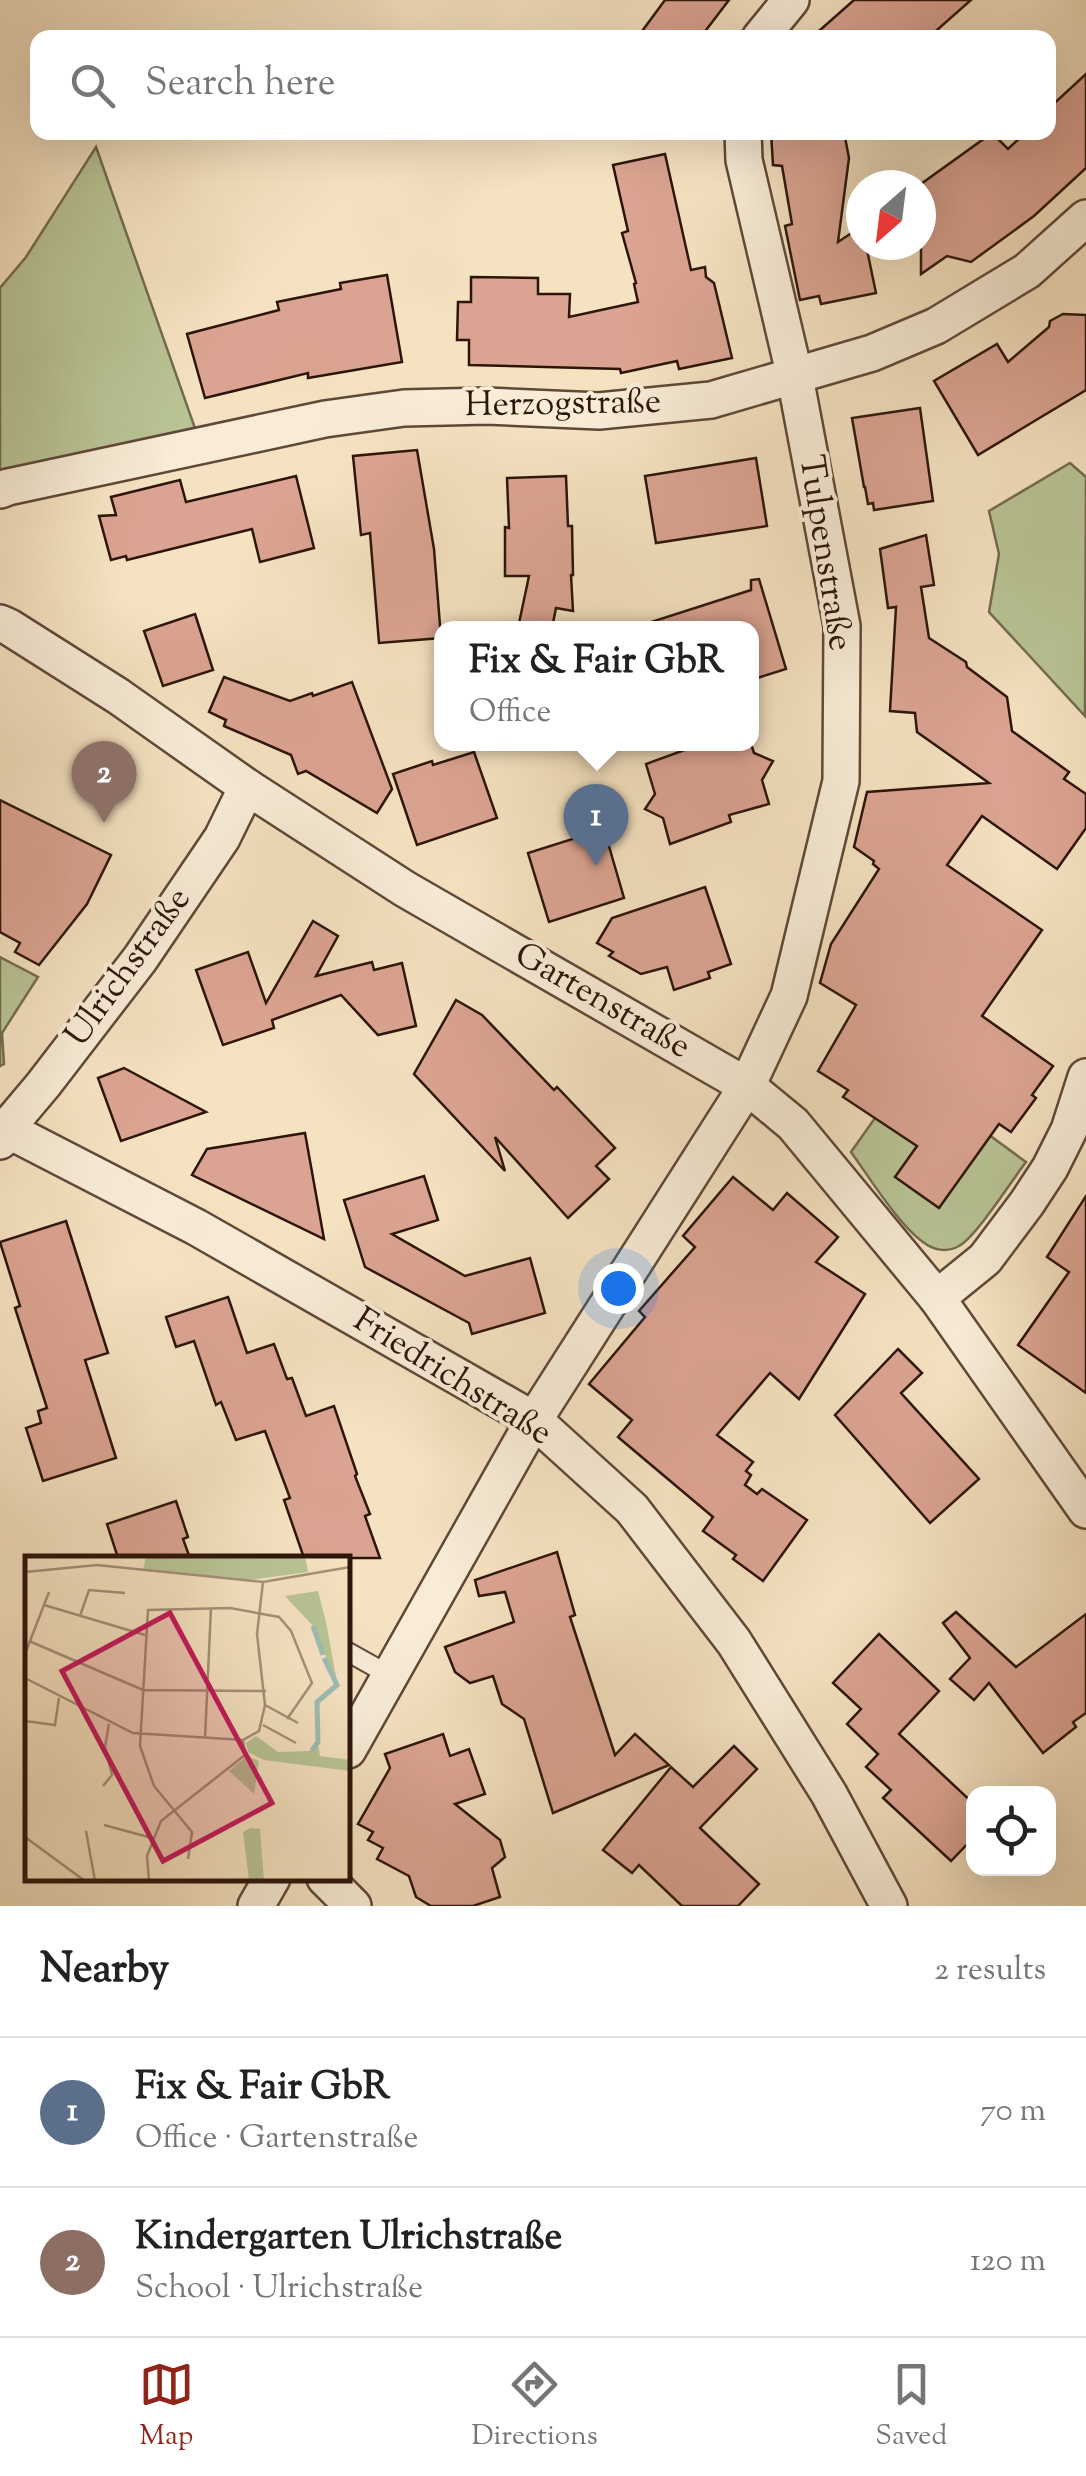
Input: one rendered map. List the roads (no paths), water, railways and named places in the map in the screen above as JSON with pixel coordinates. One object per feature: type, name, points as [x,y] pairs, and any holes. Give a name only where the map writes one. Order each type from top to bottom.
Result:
[{"type":"street","points":[[767,30],[791,0]]},
{"type":"street","name":"Tulpenstraße","points":[[350,1746],[534,1420],[747,1086],[789,996],[841,781],[842,626],[794,377],[744,160],[743,140]]},
{"type":"street","name":"Herzogstraße","points":[[0,490],[325,419],[421,408],[487,406],[599,411],[711,400],[872,353],[936,326],[1027,270],[1082,230]]},
{"type":"street","name":"Gartenstraße","points":[[0,624],[118,696],[405,890],[747,1086],[792,1124],[937,1298],[1086,1510]]},
{"type":"street","name":"Ulrichstraße","points":[[2,1132],[51,1076],[140,959],[222,838],[247,786]]},
{"type":"street","points":[[937,1298],[985,1258],[1035,1192],[1069,1130],[1086,1077]]},
{"type":"street","name":"Friedrichstraße","points":[[2,1132],[196,1227],[534,1420],[632,1509],[734,1642],[829,1794],[888,1906]]},
{"type":"street","points":[[256,1906],[270,1881]]},
{"type":"street","points":[[329,1881],[354,1906]]},
{"type":"lane","points":[[350,1653],[390,1676]]},
{"type":"place","name":"Kindergarten Ulrichstraße","points":[[104,823]]},
{"type":"place","name":"Fix & Fair GbR","points":[[596,866]]}]
